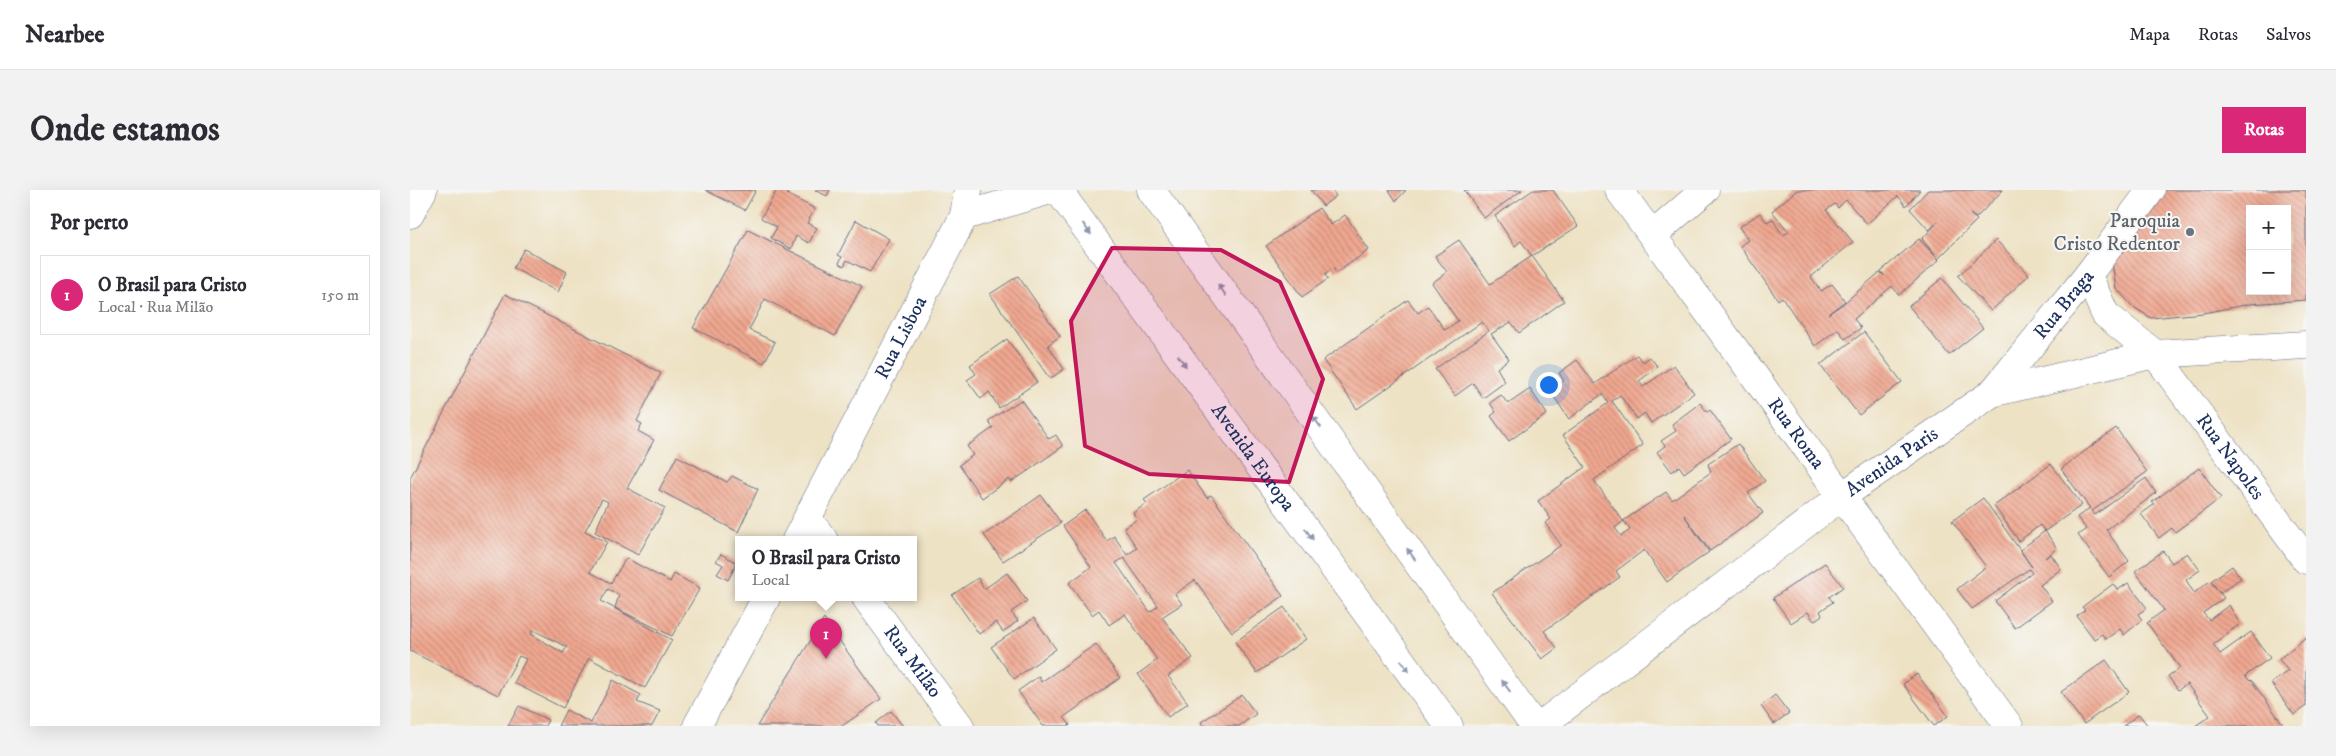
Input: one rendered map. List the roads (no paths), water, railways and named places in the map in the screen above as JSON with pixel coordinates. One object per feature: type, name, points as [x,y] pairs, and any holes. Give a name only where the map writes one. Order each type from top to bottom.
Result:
[{"type":"main road","points":[[410,214],[423,190]]},
{"type":"main road","name":"Rua Lisboa","points":[[802,530],[966,203],[1050,190]]},
{"type":"main road","name":"Avenida Europa","points":[[1058,190],[1449,726]]},
{"type":"main road","points":[[1151,190],[1534,726]]},
{"type":"main road","name":"Rua Roma","points":[[1619,190],[2009,726]]},
{"type":"main road","points":[[1653,235],[1705,190]]},
{"type":"main road","name":"Rua Braga","points":[[1992,393],[2088,275],[2151,190]]},
{"type":"main road","name":"Rua Napoles","points":[[2088,275],[2105,314],[2154,354],[2306,560]]},
{"type":"main road","name":"Avenida Paris","points":[[1540,726],[1842,496],[1992,393],[2154,354],[2306,345]]},
{"type":"main road","points":[[802,530],[815,536]]},
{"type":"main road","points":[[697,726],[764,601]]},
{"type":"main road","name":"Rua Milão","points":[[868,601],[960,726]]},
{"type":"place","name":"Paroquia Cristo Redentor","points":[[2190,232]]},
{"type":"place","name":"O Brasil para Cristo","points":[[826,659]]}]
